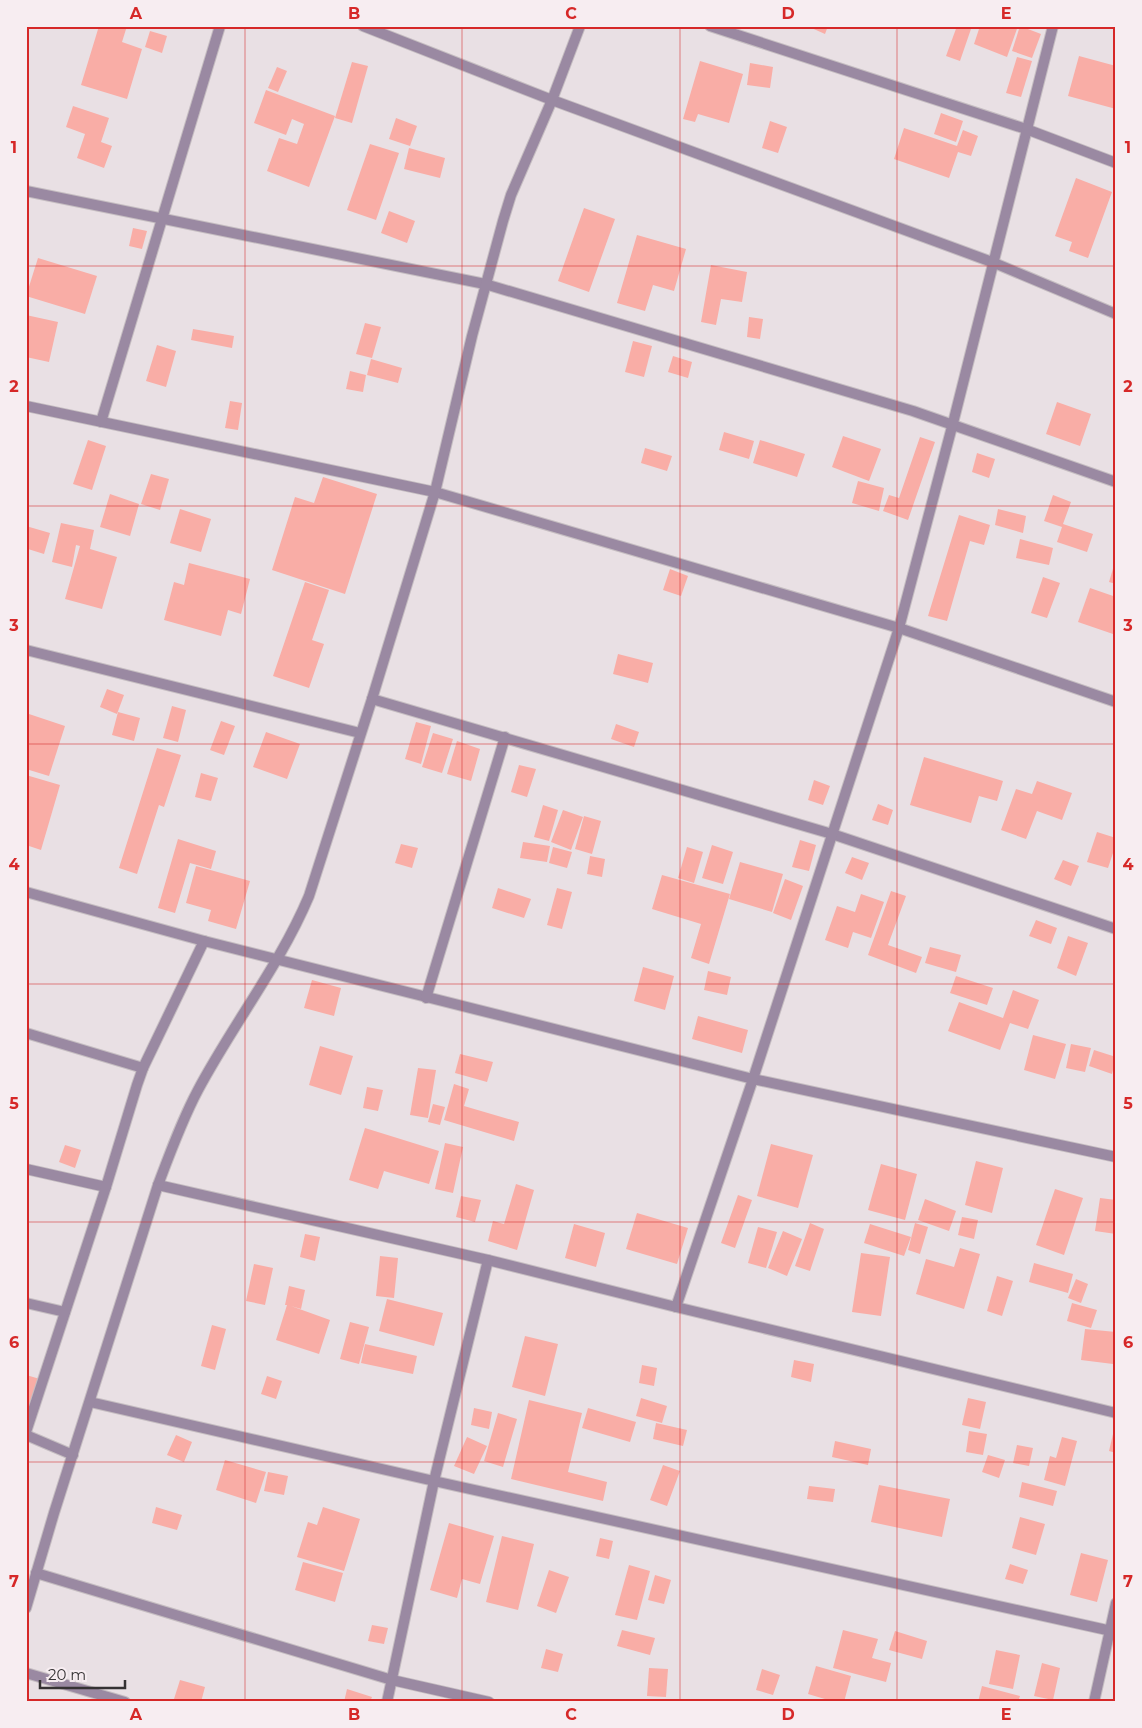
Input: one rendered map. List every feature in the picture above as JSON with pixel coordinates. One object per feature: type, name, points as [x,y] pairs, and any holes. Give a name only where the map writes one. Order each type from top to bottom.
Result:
[{"type":"street","points":[[102,422],[220,26]]},
{"type":"street","points":[[363,26],[552,100],[992,262],[1116,314]]},
{"type":"street","points":[[26,1608],[158,1185],[185,1115],[198,1089],[278,959],[298,923],[309,896],[435,492],[485,284],[512,195],[552,100],[580,26]]},
{"type":"street","points":[[710,26],[1026,129],[1116,163]]},
{"type":"street","points":[[676,1307],[753,1079],[899,628],[953,424],[992,262],[1053,26]]},
{"type":"street","points":[[26,191],[485,284],[953,424],[1116,482]]},
{"type":"street","points":[[26,406],[435,492],[899,628],[1116,702]]},
{"type":"street","points":[[26,650],[360,733]]},
{"type":"street","points":[[372,699],[832,834],[1116,929]]},
{"type":"street","points":[[426,998],[505,737]]},
{"type":"street","points":[[26,892],[204,941],[753,1079],[1116,1157]]},
{"type":"street","points":[[73,1455],[26,1433],[143,1068],[204,941]]},
{"type":"street","points":[[26,1033],[143,1068]]},
{"type":"street","points":[[26,1169],[106,1187]]},
{"type":"street","points":[[158,1185],[488,1260],[1116,1414]]},
{"type":"street","points":[[387,1702],[434,1481],[488,1260]]},
{"type":"street","points":[[26,1303],[65,1312]]},
{"type":"street","points":[[90,1402],[434,1481],[1113,1631]]},
{"type":"street","points":[[36,1573],[392,1680],[489,1702]]},
{"type":"street","points":[[1094,1702],[1113,1631],[1116,1603]]},
{"type":"street","points":[[26,1673],[125,1702]]},
{"type":"building","points":[[99,26],[127,26],[122,42],[142,49],[127,99],[81,85]]},
{"type":"building","points":[[807,26],[828,26],[825,34]]},
{"type":"building","points":[[957,26],[972,26],[960,61],[946,56]]},
{"type":"building","points":[[980,26],[1018,26],[1007,57],[974,44]]},
{"type":"building","points":[[1020,26],[1041,34],[1032,58],[1012,51]]},
{"type":"building","points":[[150,31],[167,36],[162,53],[145,47]]},
{"type":"building","points":[[1079,56],[1116,66],[1116,109],[1068,96]]},
{"type":"building","points":[[1017,57],[1032,61],[1021,97],[1006,93]]},
{"type":"building","points":[[700,61],[743,74],[729,123],[698,114],[695,122],[683,119]]},
{"type":"building","points":[[352,62],[368,66],[352,123],[335,118]]},
{"type":"building","points":[[750,63],[773,67],[770,88],[747,85]]},
{"type":"building","points":[[277,67],[287,71],[278,92],[268,88]]},
{"type":"building","points":[[266,90],[335,116],[309,187],[267,171],[279,138],[297,144],[304,124],[292,119],[286,135],[254,123]]},
{"type":"building","points":[[73,106],[109,118],[101,142],[112,146],[104,168],[77,158],[85,134],[66,127]]},
{"type":"building","points":[[941,113],[963,121],[956,142],[934,134]]},
{"type":"building","points":[[396,118],[417,126],[410,146],[389,139]]},
{"type":"building","points":[[770,121],[787,127],[778,153],[762,148]]},
{"type":"building","points":[[904,128],[957,146],[963,130],[978,136],[971,156],[958,152],[949,178],[894,159]]},
{"type":"building","points":[[370,144],[399,153],[376,220],[347,210]]},
{"type":"building","points":[[409,148],[445,158],[440,178],[404,169]]},
{"type":"building","points":[[1076,178],[1112,192],[1088,258],[1069,251],[1072,242],[1055,236]]},
{"type":"building","points":[[584,208],[615,219],[589,292],[558,281]]},
{"type":"building","points":[[389,211],[415,221],[407,243],[381,233]]},
{"type":"building","points":[[133,228],[147,231],[142,249],[129,246]]},
{"type":"building","points":[[637,235],[686,249],[674,291],[653,285],[645,311],[617,303]]},
{"type":"building","points":[[38,258],[97,276],[85,314],[26,296]]},
{"type":"building","points":[[711,265],[747,272],[742,302],[721,299],[716,325],[701,322]]},
{"type":"building","points":[[26,315],[58,322],[49,362],[26,357]]},
{"type":"building","points":[[749,317],[763,319],[760,339],[747,337]]},
{"type":"building","points":[[365,323],[381,327],[372,358],[356,354]]},
{"type":"building","points":[[193,329],[234,336],[232,348],[191,340]]},
{"type":"building","points":[[633,341],[652,346],[644,377],[625,372]]},
{"type":"building","points":[[157,345],[176,351],[166,387],[146,381]]},
{"type":"building","points":[[673,356],[692,362],[688,378],[668,372]]},
{"type":"building","points":[[371,359],[402,368],[398,383],[367,375]]},
{"type":"building","points":[[350,371],[366,375],[363,392],[346,389]]},
{"type":"building","points":[[230,401],[242,403],[238,430],[225,428]]},
{"type":"building","points":[[1057,402],[1091,414],[1080,446],[1046,434]]},
{"type":"building","points":[[724,432],[754,441],[749,459],[719,450]]},
{"type":"building","points":[[843,436],[881,449],[869,481],[832,467]]},
{"type":"building","points":[[920,437],[935,442],[908,520],[883,511],[889,495],[899,498]]},
{"type":"building","points":[[88,440],[106,446],[92,490],[73,484]]},
{"type":"building","points":[[760,440],[805,454],[797,477],[753,463]]},
{"type":"building","points":[[645,448],[672,456],[667,471],[641,463]]},
{"type":"building","points":[[977,453],[995,459],[989,478],[972,472]]},
{"type":"building","points":[[151,474],[169,479],[160,510],[141,504]]},
{"type":"building","points":[[323,477],[377,494],[345,594],[272,570],[295,497],[314,503]]},
{"type":"building","points":[[858,481],[884,488],[879,511],[852,503]]},
{"type":"building","points":[[110,494],[139,504],[130,536],[100,527]]},
{"type":"building","points":[[1053,495],[1071,502],[1063,524],[1093,534],[1087,552],[1057,542],[1062,527],[1044,521]]},
{"type":"building","points":[[180,509],[211,519],[201,552],[170,543]]},
{"type":"building","points":[[998,509],[1026,516],[1023,533],[995,525]]},
{"type":"building","points":[[959,515],[990,525],[984,545],[970,541],[947,621],[928,616]]},
{"type":"building","points":[[61,523],[94,530],[90,549],[117,557],[102,609],[65,599],[80,546],[76,545],[72,567],[52,562]]},
{"type":"building","points":[[26,526],[50,533],[44,554],[28,549],[26,553]]},
{"type":"building","points":[[1020,539],[1053,548],[1049,565],[1016,558]]},
{"type":"building","points":[[1116,562],[1116,584],[1109,582]]},
{"type":"building","points":[[189,563],[250,579],[241,614],[228,610],[221,636],[164,620],[174,582],[184,585]]},
{"type":"building","points":[[670,569],[688,576],[681,596],[663,590]]},
{"type":"building","points":[[1043,577],[1060,583],[1047,618],[1031,613]]},
{"type":"building","points":[[305,582],[329,590],[312,640],[324,644],[309,688],[273,676]]},
{"type":"building","points":[[1090,588],[1116,597],[1116,625],[1113,634],[1078,622]]},
{"type":"building","points":[[618,654],[653,663],[648,683],[613,674]]},
{"type":"building","points":[[107,689],[124,695],[117,714],[100,707]]},
{"type":"building","points":[[172,706],[186,710],[178,742],[163,738]]},
{"type":"building","points":[[118,712],[140,718],[134,741],[112,735]]},
{"type":"building","points":[[29,714],[65,726],[49,776],[26,769],[26,723]]},
{"type":"building","points":[[221,721],[235,726],[224,755],[210,750]]},
{"type":"building","points":[[416,722],[431,726],[421,764],[405,759]]},
{"type":"building","points":[[616,724],[639,732],[634,747],[611,739]]},
{"type":"building","points":[[266,732],[300,744],[287,779],[253,767]]},
{"type":"building","points":[[433,733],[453,739],[442,773],[422,767]]},
{"type":"building","points":[[457,741],[480,749],[471,781],[447,774]]},
{"type":"building","points":[[157,748],[181,755],[164,807],[159,805],[137,874],[119,868]]},
{"type":"building","points":[[924,757],[1003,781],[997,801],[979,796],[971,823],[910,805]]},
{"type":"building","points":[[519,765],[536,769],[527,797],[511,792]]},
{"type":"building","points":[[201,773],[218,778],[211,801],[195,797]]},
{"type":"building","points":[[26,775],[60,785],[41,850],[26,845]]},
{"type":"building","points":[[814,780],[830,786],[823,805],[808,800]]},
{"type":"building","points":[[1037,781],[1072,793],[1062,820],[1037,811],[1026,839],[1001,830],[1016,789],[1032,794]]},
{"type":"building","points":[[878,804],[893,810],[888,825],[872,820]]},
{"type":"building","points":[[543,805],[558,810],[549,841],[534,837]]},
{"type":"building","points":[[563,810],[583,817],[571,850],[551,842]]},
{"type":"building","points":[[584,816],[601,821],[592,854],[575,849]]},
{"type":"building","points":[[1097,832],[1116,838],[1116,844],[1108,868],[1087,862]]},
{"type":"building","points":[[178,839],[216,851],[211,869],[190,863],[175,913],[158,908]]},
{"type":"building","points":[[800,840],[816,845],[809,871],[792,867]]},
{"type":"building","points":[[523,842],[550,846],[547,862],[520,858]]},
{"type":"building","points":[[401,844],[418,848],[412,868],[395,863]]},
{"type":"building","points":[[712,845],[733,852],[723,884],[702,878]]},
{"type":"building","points":[[553,847],[572,852],[567,868],[549,863]]},
{"type":"building","points":[[687,847],[703,852],[694,883],[678,878]]},
{"type":"building","points":[[590,856],[605,859],[602,877],[587,874]]},
{"type":"building","points":[[852,857],[869,863],[862,880],[845,873]]},
{"type":"building","points":[[1063,860],[1079,866],[1071,886],[1054,879]]},
{"type":"building","points":[[740,862],[783,874],[772,912],[729,899]]},
{"type":"building","points":[[196,866],[250,881],[236,929],[208,921],[211,910],[186,903]]},
{"type":"building","points":[[662,875],[730,894],[709,964],[691,958],[701,924],[652,909]]},
{"type":"building","points":[[785,879],[803,886],[791,920],[773,913]]},
{"type":"building","points":[[498,888],[531,899],[524,918],[492,908]]},
{"type":"building","points":[[557,888],[572,892],[562,929],[547,925]]},
{"type":"building","points":[[891,891],[906,896],[888,945],[922,957],[916,973],[868,955]]},
{"type":"building","points":[[861,894],[884,902],[871,938],[853,932],[848,948],[825,940],[837,906],[855,912]]},
{"type":"building","points":[[1036,920],[1057,928],[1051,944],[1029,936]]},
{"type":"building","points":[[1068,936],[1088,943],[1076,976],[1057,968]]},
{"type":"building","points":[[930,947],[961,955],[956,972],[925,963]]},
{"type":"building","points":[[643,967],[674,976],[665,1010],[634,1001]]},
{"type":"building","points":[[708,971],[731,977],[727,995],[704,990]]},
{"type":"building","points":[[956,976],[993,988],[987,1005],[950,993]]},
{"type":"building","points":[[312,980],[341,988],[334,1016],[304,1008]]},
{"type":"building","points":[[1013,990],[1039,1000],[1028,1029],[1010,1023],[1000,1050],[948,1031],[959,1002],[1003,1018]]},
{"type":"building","points":[[698,1016],[748,1030],[742,1053],[692,1039]]},
{"type":"building","points":[[1033,1035],[1066,1044],[1055,1079],[1024,1070]]},
{"type":"building","points":[[1071,1044],[1091,1048],[1085,1072],[1066,1068]]},
{"type":"building","points":[[320,1046],[353,1056],[341,1095],[309,1085]]},
{"type":"building","points":[[1094,1050],[1116,1057],[1112,1074],[1089,1066]]},
{"type":"building","points":[[460,1054],[493,1062],[487,1082],[455,1073]]},
{"type":"building","points":[[418,1068],[436,1070],[428,1118],[410,1115]]},
{"type":"building","points":[[454,1084],[469,1089],[464,1106],[519,1122],[514,1141],[444,1120]]},
{"type":"building","points":[[367,1087],[383,1090],[378,1111],[363,1108]]},
{"type":"building","points":[[433,1104],[445,1107],[440,1125],[428,1122]]},
{"type":"building","points":[[365,1128],[439,1151],[429,1184],[384,1171],[378,1189],[349,1180]]},
{"type":"building","points":[[445,1143],[463,1147],[453,1193],[435,1189]]},
{"type":"building","points":[[771,1144],[813,1155],[798,1208],[757,1196]]},
{"type":"building","points":[[65,1145],[81,1150],[75,1168],[59,1162]]},
{"type":"building","points":[[976,1161],[1003,1168],[992,1213],[965,1205]]},
{"type":"building","points":[[881,1164],[917,1174],[905,1220],[868,1210]]},
{"type":"building","points":[[516,1184],[534,1190],[517,1250],[488,1241],[493,1221],[504,1224]]},
{"type":"building","points":[[1055,1189],[1083,1198],[1064,1255],[1036,1245]]},
{"type":"building","points":[[738,1195],[752,1200],[735,1248],[721,1243]]},
{"type":"building","points":[[461,1196],[481,1200],[475,1222],[456,1217]]},
{"type":"building","points":[[1100,1198],[1116,1200],[1116,1234],[1095,1231]]},
{"type":"building","points":[[925,1199],[956,1211],[949,1231],[918,1220]]},
{"type":"building","points":[[637,1213],[688,1228],[677,1264],[626,1249]]},
{"type":"building","points":[[962,1217],[978,1220],[974,1239],[958,1235]]},
{"type":"building","points":[[810,1223],[824,1229],[810,1271],[795,1266]]},
{"type":"building","points":[[915,1223],[928,1227],[920,1254],[908,1250]]},
{"type":"building","points":[[574,1224],[605,1233],[596,1267],[565,1258]]},
{"type":"building","points":[[870,1224],[911,1237],[904,1256],[864,1243]]},
{"type":"building","points":[[758,1227],[777,1232],[766,1268],[748,1263]]},
{"type":"building","points":[[783,1231],[802,1239],[787,1276],[768,1268]]},
{"type":"building","points":[[305,1234],[320,1237],[315,1261],[300,1257]]},
{"type":"building","points":[[960,1248],[980,1254],[964,1309],[916,1294],[926,1259],[954,1267]]},
{"type":"building","points":[[861,1253],[890,1257],[881,1316],[852,1312]]},
{"type":"building","points":[[380,1256],[398,1258],[394,1298],[376,1296]]},
{"type":"building","points":[[1034,1263],[1073,1274],[1068,1293],[1029,1282]]},
{"type":"building","points":[[254,1264],[273,1268],[265,1305],[246,1301]]},
{"type":"building","points":[[997,1276],[1013,1281],[1002,1316],[987,1311]]},
{"type":"building","points":[[1076,1279],[1088,1284],[1081,1303],[1068,1298]]},
{"type":"building","points":[[289,1286],[305,1290],[301,1309],[291,1306],[330,1320],[319,1354],[276,1340],[287,1305],[285,1305]]},
{"type":"building","points":[[387,1299],[443,1313],[434,1346],[379,1331]]},
{"type":"building","points":[[1072,1303],[1097,1310],[1091,1328],[1067,1321]]},
{"type":"building","points":[[350,1322],[369,1327],[359,1364],[340,1359]]},
{"type":"building","points":[[212,1325],[226,1329],[215,1370],[201,1366]]},
{"type":"building","points":[[1085,1329],[1116,1332],[1113,1364],[1081,1360]]},
{"type":"building","points":[[525,1336],[558,1344],[545,1396],[512,1387]]},
{"type":"building","points":[[365,1344],[417,1356],[413,1374],[361,1363]]},
{"type":"building","points":[[794,1360],[814,1364],[811,1382],[791,1377]]},
{"type":"building","points":[[642,1365],[657,1368],[654,1386],[639,1383]]},
{"type":"building","points":[[26,1375],[40,1379],[30,1411],[26,1410]]},
{"type":"building","points":[[267,1376],[282,1381],[276,1399],[261,1394]]},
{"type":"building","points":[[641,1398],[667,1406],[662,1423],[636,1416]]},
{"type":"building","points":[[968,1398],[986,1402],[980,1429],[962,1425]]},
{"type":"building","points":[[529,1400],[582,1413],[568,1472],[607,1482],[603,1501],[511,1479]]},
{"type":"building","points":[[474,1408],[492,1412],[489,1429],[471,1425]]},
{"type":"building","points":[[588,1408],[636,1422],[630,1442],[582,1428]]},
{"type":"building","points":[[498,1413],[517,1419],[503,1467],[484,1461]]},
{"type":"building","points":[[656,1423],[687,1430],[683,1446],[653,1439]]},
{"type":"building","points":[[969,1431],[987,1434],[983,1455],[966,1452]]},
{"type":"building","points":[[1113,1434],[1116,1434],[1116,1453],[1109,1451]]},
{"type":"building","points":[[176,1435],[192,1442],[184,1462],[167,1455]]},
{"type":"building","points":[[467,1437],[487,1446],[474,1474],[454,1466]]},
{"type":"building","points":[[1062,1437],[1077,1441],[1065,1486],[1044,1480],[1050,1456],[1056,1458]]},
{"type":"building","points":[[835,1441],[871,1449],[868,1465],[832,1457]]},
{"type":"building","points":[[1017,1445],[1033,1448],[1029,1466],[1013,1463]]},
{"type":"building","points":[[988,1455],[1005,1460],[999,1478],[982,1472]]},
{"type":"building","points":[[225,1460],[266,1472],[256,1503],[216,1490]]},
{"type":"building","points":[[663,1465],[680,1471],[667,1506],[650,1500]]},
{"type":"building","points":[[268,1472],[288,1476],[284,1495],[264,1491]]},
{"type":"building","points":[[1022,1482],[1057,1491],[1053,1506],[1019,1497]]},
{"type":"building","points":[[879,1485],[950,1499],[942,1537],[871,1522]]},
{"type":"building","points":[[809,1486],[835,1489],[833,1502],[807,1499]]},
{"type":"building","points":[[156,1507],[182,1515],[177,1530],[152,1523]]},
{"type":"building","points":[[323,1507],[360,1519],[344,1571],[297,1557],[308,1522],[317,1525]]},
{"type":"building","points":[[1020,1517],[1045,1524],[1036,1555],[1012,1548]]},
{"type":"building","points":[[449,1523],[494,1536],[480,1584],[462,1579],[457,1598],[430,1590]]},
{"type":"building","points":[[502,1536],[534,1544],[518,1610],[486,1602]]},
{"type":"building","points":[[600,1538],[613,1541],[609,1559],[596,1556]]},
{"type":"building","points":[[1081,1553],[1108,1560],[1097,1602],[1070,1595]]},
{"type":"building","points":[[303,1562],[343,1573],[335,1602],[295,1590]]},
{"type":"building","points":[[1010,1564],[1028,1570],[1023,1584],[1005,1579]]},
{"type":"building","points":[[629,1565],[650,1571],[637,1620],[615,1615]]},
{"type":"building","points":[[549,1570],[569,1577],[556,1613],[537,1606]]},
{"type":"building","points":[[655,1575],[671,1580],[664,1604],[648,1600]]},
{"type":"building","points":[[372,1625],[388,1628],[384,1644],[368,1641]]},
{"type":"building","points":[[622,1630],[655,1638],[650,1655],[617,1646]]},
{"type":"building","points":[[843,1630],[878,1639],[872,1658],[891,1663],[886,1682],[833,1668]]},
{"type":"building","points":[[895,1631],[927,1641],[922,1659],[889,1650]]},
{"type":"building","points":[[546,1649],[563,1654],[558,1672],[541,1668]]},
{"type":"building","points":[[996,1650],[1020,1655],[1013,1689],[989,1684]]},
{"type":"building","points":[[1042,1663],[1060,1668],[1053,1700],[1034,1696]]},
{"type":"building","points":[[816,1666],[851,1676],[844,1702],[835,1702],[808,1694]]},
{"type":"building","points":[[649,1668],[668,1669],[666,1697],[647,1696]]},
{"type":"building","points":[[762,1669],[780,1675],[773,1695],[756,1690]]},
{"type":"building","points":[[180,1680],[205,1687],[201,1702],[182,1702],[174,1699]]},
{"type":"building","points":[[982,1686],[1020,1696],[1018,1702],[978,1702]]},
{"type":"building","points":[[347,1689],[372,1697],[370,1702],[344,1702]]}]
